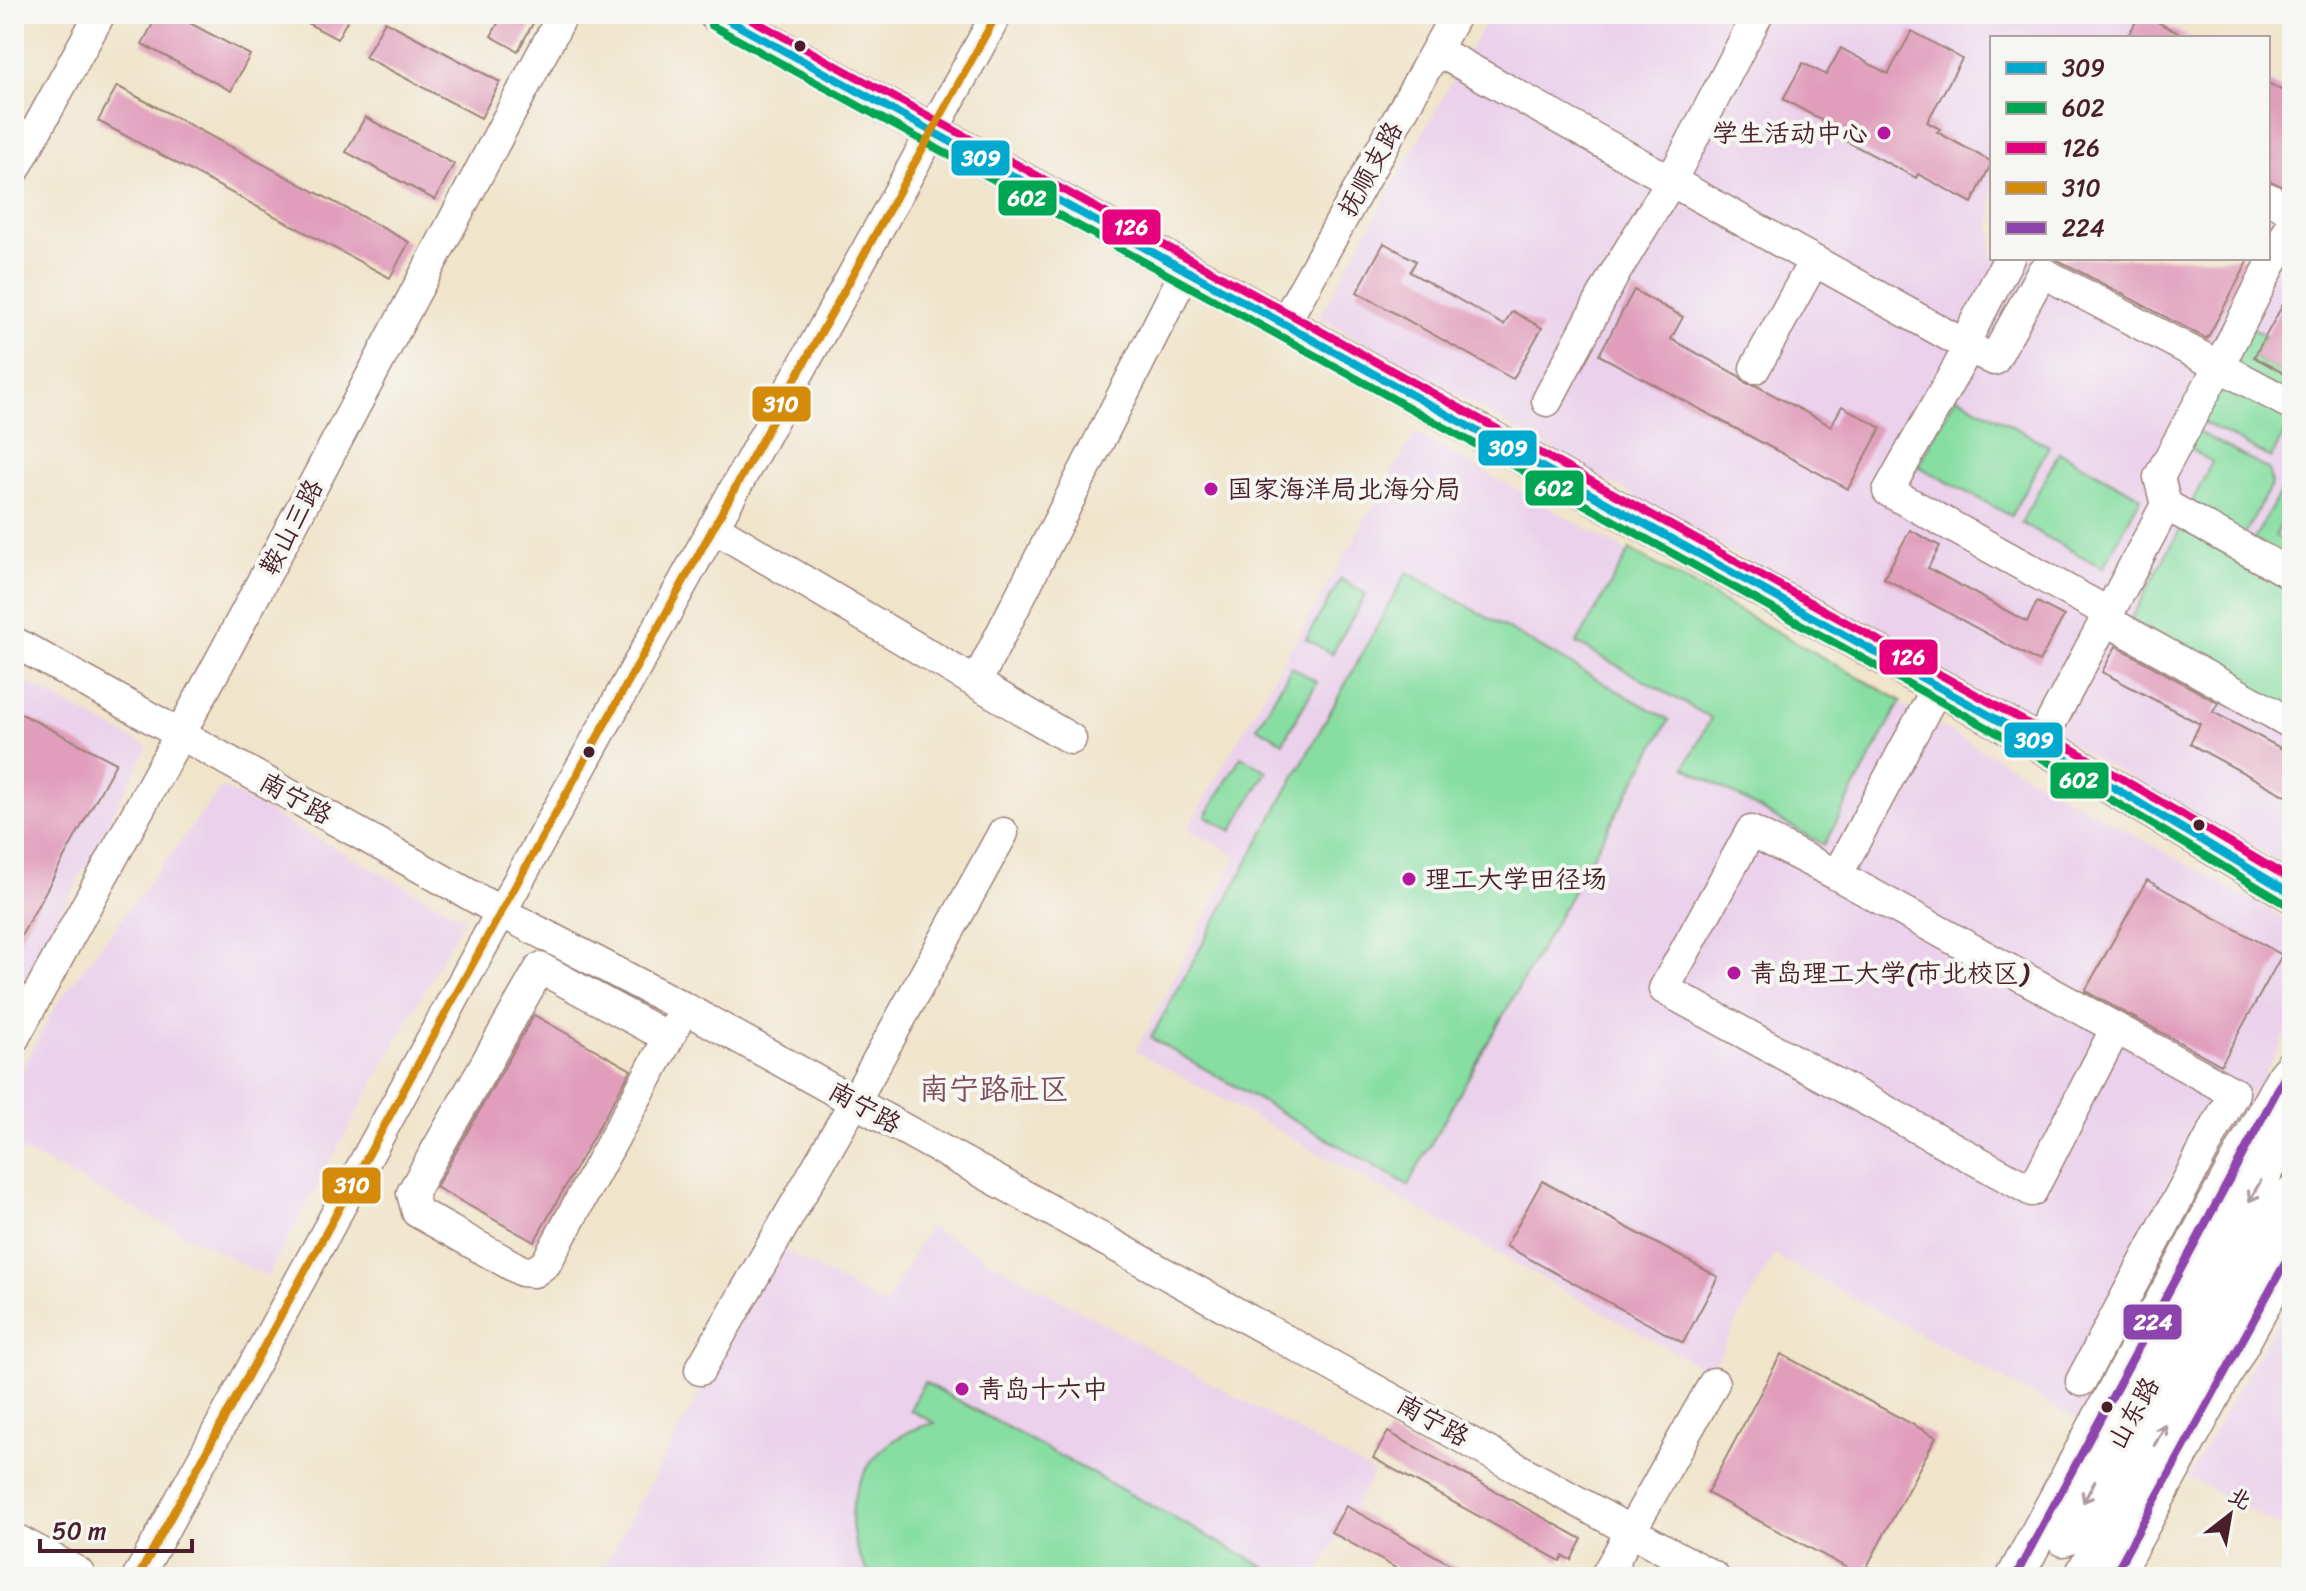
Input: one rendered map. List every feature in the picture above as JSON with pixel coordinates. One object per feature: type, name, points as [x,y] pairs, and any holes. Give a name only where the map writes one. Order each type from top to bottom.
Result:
[{"type":"highway","points":[[14,1543],[74,1577]]},
{"type":"main road","points":[[717,14],[1938,686],[2044,736],[2292,894]]},
{"type":"main road","name":"山东路","points":[[2015,1577],[2292,1068]]},
{"type":"main road","name":"山东路","points":[[2043,1577],[2292,1122]]},
{"type":"main road","name":"山东路","points":[[2082,1577],[2292,1195]]},
{"type":"main road","points":[[2113,1577],[2292,1250]]},
{"type":"main road","points":[[14,1543],[85,1577]]},
{"type":"street","points":[[14,171],[100,14]]},
{"type":"street","name":"鞍山三路","points":[[14,1038],[180,734],[563,14]]},
{"type":"street","points":[[138,1577],[997,14]]},
{"type":"street","name":"抚顺支路","points":[[1284,324],[1456,14]]},
{"type":"street","points":[[1547,401],[1615,273],[1671,181],[1758,14]]},
{"type":"street","points":[[1436,50],[1994,360],[2042,272],[2292,405]]},
{"type":"street","points":[[2270,199],[2292,211]]},
{"type":"street","points":[[2044,736],[2166,505],[2159,477],[2292,223]]},
{"type":"street","points":[[2008,260],[1967,346],[1888,491],[2292,724]]},
{"type":"street","points":[[1755,368],[1814,261]]},
{"type":"street","points":[[976,683],[1186,270]]},
{"type":"street","points":[[2166,505],[2292,575]]},
{"type":"street","points":[[713,527],[1071,739]]},
{"type":"street","name":"南宁路","points":[[14,642],[501,912],[855,1101],[1714,1577]]},
{"type":"street","points":[[1837,875],[1938,686]]},
{"type":"street","points":[[2081,1381],[2234,1093],[2116,1028],[1837,875],[1751,831],[1664,989],[2032,1191],[2116,1028]]},
{"type":"street","points":[[700,1370],[855,1101],[1003,833]]},
{"type":"street","points":[[669,1038],[540,968],[412,1193],[417,1212],[522,1271],[534,1272],[546,1263],[669,1038],[685,1008]]},
{"type":"street","points":[[1605,1577],[1714,1383]]},
{"type":"shaded area","points":[[1490,14],[2148,14],[2187,36],[1990,36],[1990,260],[2270,260],[2270,82],[2292,94],[2292,870],[1319,317]]},
{"type":"shaded area","name":"青岛理工大学(市北校区)","points":[[1415,433],[2292,923],[2292,1023],[2080,1421],[1774,1255],[1710,1372],[1136,1051],[1237,856],[1187,829]]},
{"type":"shaded area","points":[[14,676],[148,747],[14,1003]]},
{"type":"shaded area","points":[[222,787],[464,918],[267,1277],[14,1146],[14,1083],[58,1002]]},
{"type":"shaded area","name":"青岛十六中","points":[[929,1227],[1374,1473],[1316,1577],[598,1577],[780,1248],[885,1306]]},
{"type":"shaded area","points":[[2292,1294],[2292,1533],[2188,1477]]},
{"type":"green space","points":[[2249,327],[2266,336],[2254,357],[2292,378],[2292,398],[2230,364]]},
{"type":"green space","points":[[2219,373],[2292,418],[2271,458],[2195,418]]},
{"type":"green space","points":[[1956,396],[2049,446],[2011,516],[1918,466]]},
{"type":"green space","points":[[2189,427],[2269,470],[2271,485],[2244,535],[2190,506],[2212,462],[2181,444]]},
{"type":"green space","points":[[2059,452],[2141,497],[2103,568],[2021,523]]},
{"type":"green space","points":[[2287,480],[2292,482],[2292,505],[2275,536],[2292,546],[2292,563],[2253,541]]},
{"type":"green space","points":[[2183,524],[2292,583],[2292,709],[2130,620]]},
{"type":"green space","points":[[1630,550],[1901,701],[1824,845],[1685,767],[1711,718],[1577,643]]},
{"type":"green space","name":"理工大学田径场","points":[[1407,572],[1669,720],[1408,1185],[1151,1038]]},
{"type":"green space","points":[[1341,579],[1366,594],[1332,654],[1306,639]]},
{"type":"green space","points":[[1292,667],[1317,682],[1283,742],[1257,727]]},
{"type":"green space","points":[[1241,756],[1267,771],[1232,831],[1206,816]]},
{"type":"green space","points":[[924,1382],[1277,1574],[1275,1577],[871,1577],[858,1553],[853,1529],[853,1505],[860,1482],[871,1462],[888,1445],[910,1431],[935,1423],[910,1410]]},
{"type":"building","points":[[158,14],[173,14],[250,55],[231,91],[142,44]]},
{"type":"building","points":[[290,14],[351,14],[337,39]]},
{"type":"building","points":[[503,14],[538,14],[518,51],[491,36]]},
{"type":"building","points":[[2140,14],[2143,14],[2183,36],[2128,36]]},
{"type":"building","points":[[385,21],[500,82],[481,118],[365,57]]},
{"type":"building","name":"学生活动中心","points":[[1912,31],[1962,59],[1927,122],[1940,129],[1937,132],[1990,161],[1972,203],[1918,174],[1916,178],[1831,133],[1834,127],[1783,99],[1803,63],[1826,75],[1841,48],[1888,74]]},
{"type":"building","points":[[2270,84],[2292,96],[2292,191],[2270,181]]},
{"type":"building","points":[[117,86],[409,242],[390,278],[98,121]]},
{"type":"building","points":[[365,117],[454,164],[435,200],[346,152]]},
{"type":"building","points":[[1384,243],[1416,261],[1410,272],[1504,325],[1512,311],[1542,328],[1513,379],[1357,292]]},
{"type":"building","points":[[2058,260],[2249,260],[2207,339]]},
{"type":"building","points":[[2292,288],[2292,378],[2254,357]]},
{"type":"building","points":[[1634,290],[1683,317],[1671,339],[1739,376],[1746,383],[1831,426],[1842,406],[1881,428],[1848,489],[1599,355]]},
{"type":"building","points":[[1910,530],[1940,546],[1928,568],[2027,622],[2037,602],[2064,616],[2039,662],[1884,578]]},
{"type":"building","points":[[2116,646],[2218,703],[2213,712],[2292,754],[2292,799],[2190,744],[2200,724],[2102,672]]},
{"type":"building","points":[[14,710],[116,763],[14,949]]},
{"type":"building","points":[[2147,880],[2282,955],[2221,1065],[2085,991]]},
{"type":"building","points":[[534,1015],[631,1070],[534,1242],[436,1187]]},
{"type":"building","points":[[1542,1181],[1718,1277],[1683,1343],[1506,1246]]},
{"type":"building","points":[[1781,1354],[1936,1437],[1862,1576],[1707,1493]]},
{"type":"building","points":[[1388,1432],[1582,1539],[1571,1560],[1563,1556],[1560,1561],[1373,1458]]},
{"type":"building","points":[[1346,1506],[1473,1577],[1412,1577],[1331,1532]]},
{"type":"transit line","name":"309","points":[[717,14],[2034,740],[2292,894]]},
{"type":"transit line","name":"126","points":[[742,14],[2040,730],[2292,880]]},
{"type":"transit line","name":"310","points":[[138,1577],[997,14]]},
{"type":"transit line","name":"602","points":[[711,25],[2028,750],[2286,904]]},
{"type":"transit line","name":"224","points":[[2015,1577],[2292,1068]]},
{"type":"transit line","name":"224","points":[[2113,1577],[2292,1250]]},
{"type":"place","name":"学生活动中心","points":[[1884,133]]},
{"type":"place","name":"国家海洋局北海分局","points":[[1211,489]]},
{"type":"place","name":"理工大学田径场","points":[[1409,879]]},
{"type":"place","name":"青岛理工大学(市北校区)","points":[[1734,973]]},
{"type":"place","name":"青岛十六中","points":[[962,1389]]},
{"type":"district","name":"南宁路社区","points":[[994,1089]]}]
